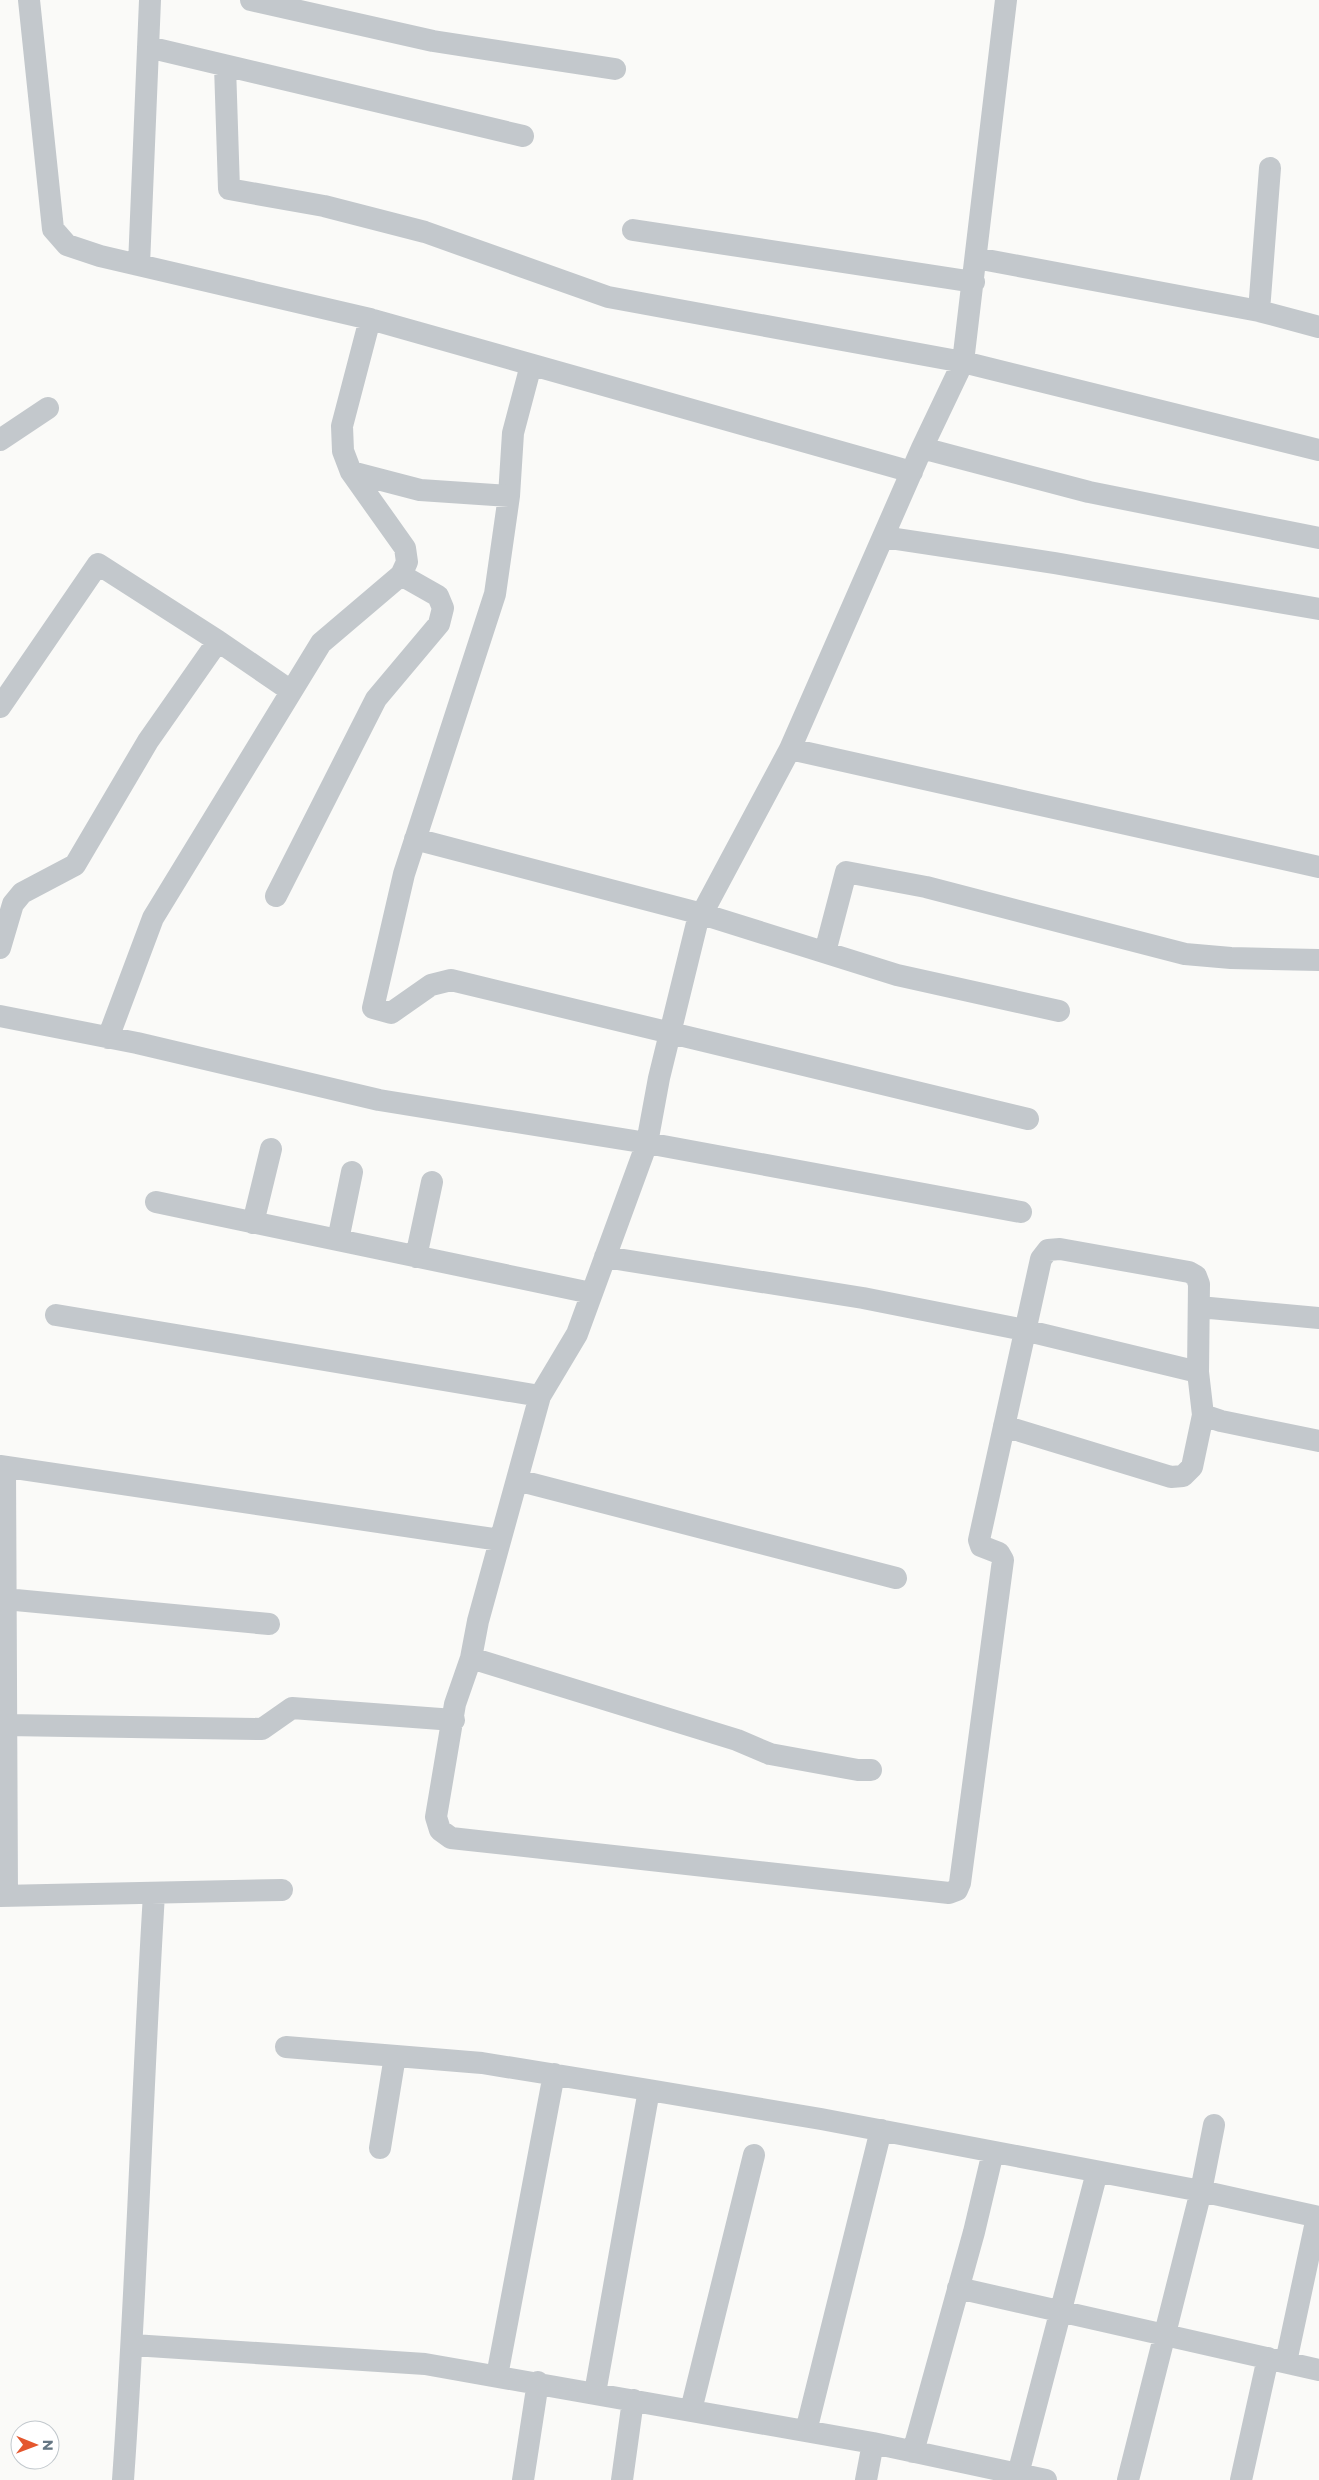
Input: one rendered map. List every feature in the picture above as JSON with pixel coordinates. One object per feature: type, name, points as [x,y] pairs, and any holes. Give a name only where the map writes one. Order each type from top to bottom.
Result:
[{"type":"street","points":[[29,0],[53,229],[68,245],[139,265],[370,319],[531,366],[854,454],[912,472]]},
{"type":"street","points":[[139,265],[150,0]]},
{"type":"street","points":[[251,0],[432,41],[615,69]]},
{"type":"street","points":[[1004,1426],[1171,1478],[1183,1476],[1192,1467],[1203,1415],[1198,1372],[1199,1284],[1196,1276],[1189,1272],[1060,1249],[1048,1250],[1041,1259],[1024,1330],[979,1540],[981,1546],[999,1554],[1003,1560],[960,1883],[957,1890],[949,1893],[451,1838],[440,1830],[436,1817],[454,1720],[455,1704],[471,1658],[478,1621],[516,1480],[540,1396],[577,1334],[647,1143],[670,1032],[697,923],[790,749],[922,448],[963,362],[1006,0]]},
{"type":"street","points":[[148,47],[524,136]]},
{"type":"street","points":[[225,66],[229,189],[324,206],[425,232],[608,297],[963,362],[1319,450]]},
{"type":"street","points":[[1259,311],[1270,168]]},
{"type":"street","points":[[633,230],[974,282]]},
{"type":"street","points":[[976,258],[1259,311],[1319,327]]},
{"type":"street","points":[[108,1038],[153,918],[321,643],[401,574],[407,562],[405,548],[350,472],[343,451],[342,426],[370,319]]},
{"type":"street","points":[[531,366],[513,433],[508,496],[495,594],[404,874],[373,1008],[392,1013],[431,985],[451,980],[1028,1119]]},
{"type":"street","points":[[0,440],[48,408]]},
{"type":"street","points":[[922,448],[1089,492],[1319,538]]},
{"type":"street","points":[[350,472],[420,490],[508,496]]},
{"type":"street","points":[[884,537],[1055,563],[1319,609]]},
{"type":"street","points":[[0,707],[98,564],[218,641],[291,691]]},
{"type":"street","points":[[276,896],[376,699],[439,624],[443,608],[438,596],[401,574]]},
{"type":"street","points":[[0,948],[13,904],[22,894],[75,865],[148,741],[218,641]]},
{"type":"street","points":[[790,749],[1319,867]]},
{"type":"street","points":[[415,839],[702,914],[897,975],[1059,1011]]},
{"type":"street","points":[[825,952],[846,872],[926,887],[1185,954],[1231,958],[1319,960]]},
{"type":"street","points":[[0,1016],[108,1038],[379,1100],[647,1143],[1021,1212]]},
{"type":"street","points":[[254,1223],[271,1149]]},
{"type":"street","points":[[338,1240],[352,1172]]},
{"type":"street","points":[[416,1257],[432,1182]]},
{"type":"street","points":[[156,1202],[592,1294]]},
{"type":"street","points":[[605,1257],[862,1298],[1024,1330],[1198,1372]]},
{"type":"street","points":[[1199,1307],[1319,1318]]},
{"type":"street","points":[[56,1316],[540,1396]]},
{"type":"street","points":[[1203,1415],[1221,1421],[1319,1441]]},
{"type":"street","points":[[282,1890],[3,1896],[6,1724],[2,1466],[500,1540]]},
{"type":"street","points":[[516,1480],[896,1578]]},
{"type":"street","points":[[5,1598],[269,1624]]},
{"type":"street","points":[[471,1658],[737,1740],[770,1754],[858,1770],[871,1770]]},
{"type":"street","points":[[6,1724],[262,1729],[292,1708],[454,1720]]},
{"type":"street","points":[[123,2480],[133,2345],[142,2107],[154,1894]]},
{"type":"street","points":[[286,2047],[482,2063],[554,2074],[881,2130],[1201,2192],[1318,2217],[1241,2480]]},
{"type":"street","points":[[380,2148],[395,2056]]},
{"type":"street","points":[[497,2376],[554,2074]]},
{"type":"street","points":[[595,2393],[648,2090]]},
{"type":"street","points":[[1128,2480],[1201,2192],[1214,2125]]},
{"type":"street","points":[[806,2431],[881,2130]]},
{"type":"street","points":[[913,2452],[993,2152]]},
{"type":"street","points":[[691,2410],[754,2155]]},
{"type":"street","points":[[1018,2474],[1097,2172]]},
{"type":"street","points":[[958,2288],[1319,2370]]},
{"type":"street","points":[[133,2345],[425,2364],[538,2382],[873,2443],[1046,2480]]},
{"type":"street","points":[[523,2480],[538,2382]]},
{"type":"street","points":[[622,2480],[633,2400]]},
{"type":"street","points":[[866,2480],[873,2443]]}]
